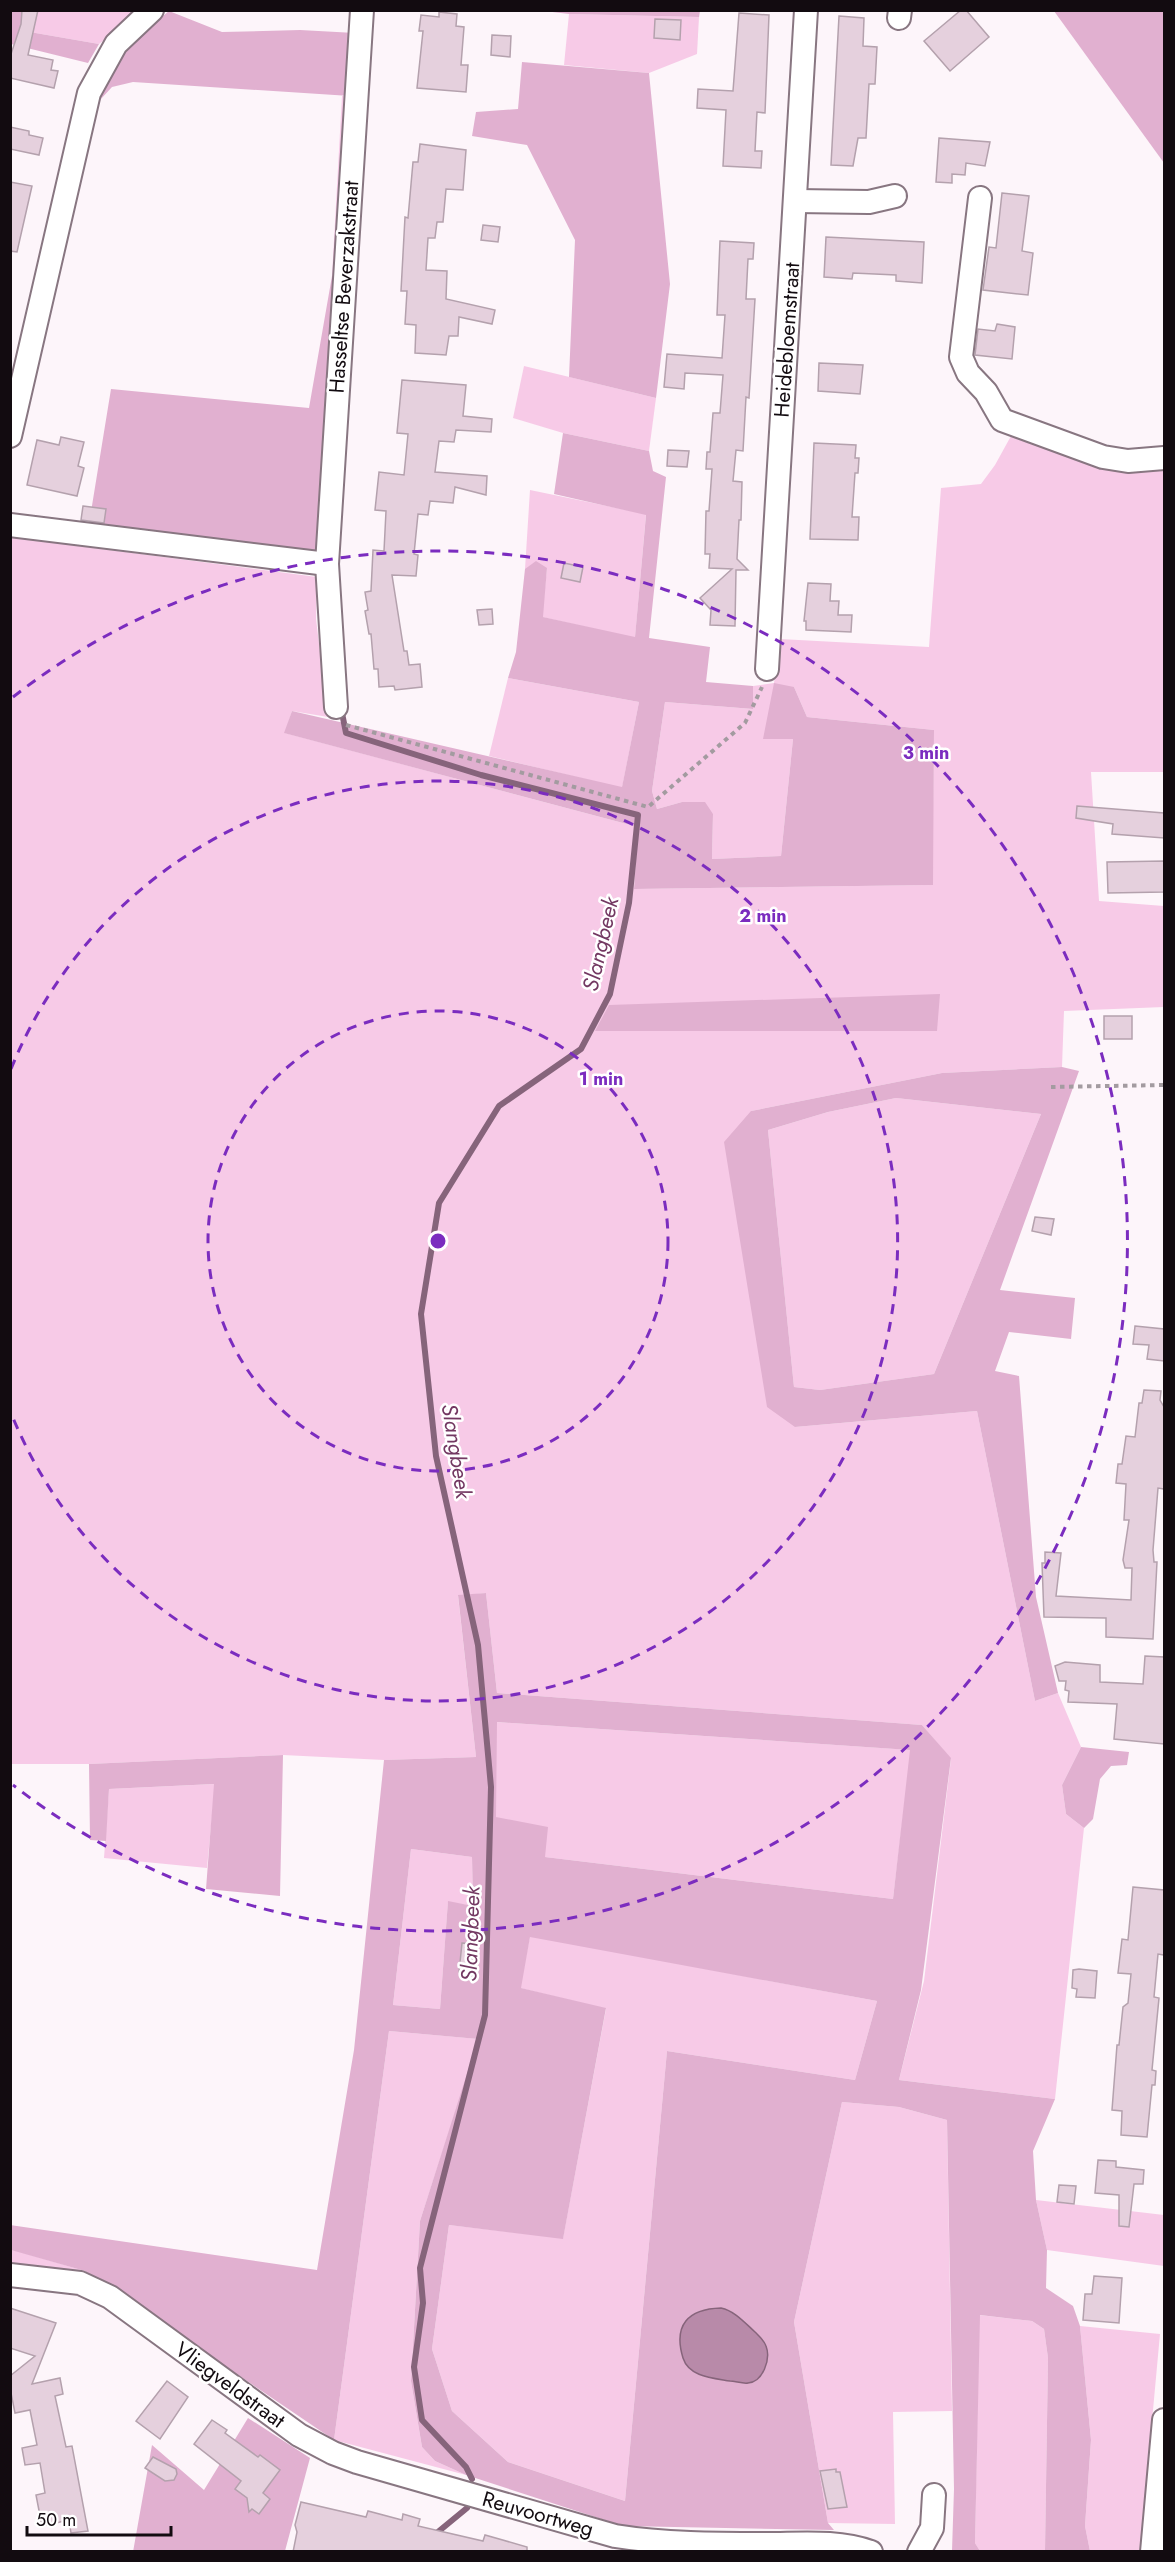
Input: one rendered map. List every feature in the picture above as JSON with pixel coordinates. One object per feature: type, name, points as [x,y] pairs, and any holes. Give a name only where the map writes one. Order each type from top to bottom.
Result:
[{"type":"street","points":[[10,436],[89,93],[116,44],[152,10]]},
{"type":"street","name":"Hasseltse Beverzakstraat","points":[[336,707],[327,564],[362,10]]},
{"type":"street","name":"Heidebloemstraat","points":[[767,669],[806,10]]},
{"type":"street","points":[[796,201],[869,202],[895,196]]},
{"type":"street","points":[[980,198],[962,357],[968,373],[986,392],[1002,420],[1104,458],[1128,461],[1164,458]]},
{"type":"street","points":[[10,525],[327,564]]},
{"type":"street","name":"Vliegveldstraat","points":[[10,2275],[80,2283],[110,2297],[299,2435],[333,2453],[357,2462],[456,2489]]},
{"type":"street","points":[[1152,2552],[1164,2420]]},
{"type":"street","name":"Reuvoortweg","points":[[456,2489],[615,2536],[652,2542],[834,2544],[871,2552]]},
{"type":"street","points":[[919,2552],[932,2528],[934,2495]]},
{"type":"path","points":[[336,707],[343,724],[648,807],[745,723],[760,696],[767,669]]},
{"type":"path","points":[[1051,1087],[1164,1085]]},
{"type":"shaded area","points":[[11,10],[28,11],[24,31],[99,44],[88,63],[11,44]]},
{"type":"shaded area","points":[[700,10],[699,17],[569,14],[544,11]]},
{"type":"shaded area","points":[[28,11],[142,11],[99,44],[24,31]]},
{"type":"shaded area","points":[[169,11],[222,32],[300,30],[355,33],[350,96],[133,82],[112,87],[100,100],[97,93],[121,58]]},
{"type":"shaded area","points":[[1054,11],[1164,11],[1164,163]]},
{"type":"shaded area","points":[[569,14],[699,17],[697,54],[649,73],[564,65]]},
{"type":"shaded area","points":[[522,62],[649,73],[670,284],[656,398],[569,377],[575,240],[527,145],[472,136],[476,112],[518,109]]},
{"type":"shaded area","points":[[342,96],[350,96],[339,277],[332,276]]},
{"type":"shaded area","points":[[332,276],[339,277],[318,554],[89,524],[111,389],[309,408]]},
{"type":"shaded area","points":[[524,366],[656,398],[649,451],[563,433],[513,418]]},
{"type":"shaded area","points":[[563,433],[649,451],[653,471],[666,477],[649,638],[710,647],[706,682],[753,686],[753,709],[665,702],[652,791],[657,809],[682,802],[705,802],[713,814],[712,859],[781,856],[793,739],[763,739],[774,683],[794,687],[807,717],[934,730],[933,885],[634,889],[638,827],[284,733],[292,711],[622,787],[639,702],[508,678],[516,652],[525,569],[536,561],[547,568],[543,617],[635,637],[646,515],[554,494]]},
{"type":"shaded area","points":[[1011,436],[1079,457],[1164,465],[1164,772],[1091,772],[1099,901],[1164,906],[1164,1007],[1064,1011],[1062,1067],[942,1073],[751,1111],[795,1427],[977,1411],[1035,1701],[1058,1693],[1081,1747],[1062,1785],[1066,1814],[1084,1828],[1055,2099],[899,2080],[924,1981],[951,1759],[922,1725],[497,1693],[486,1593],[458,1596],[476,1757],[384,1760],[283,1755],[89,1764],[11,1764],[10,537],[317,577],[316,619],[328,717],[292,711],[285,733],[638,827],[634,889],[932,885],[934,730],[807,717],[794,687],[764,739],[793,739],[781,856],[712,859],[713,814],[682,802],[657,809],[652,791],[665,702],[753,709],[753,686],[774,683],[780,639],[929,647],[941,488],[981,484],[995,465]]},
{"type":"shaded area","points":[[530,490],[646,514],[635,638],[542,617],[547,568],[525,569]]},
{"type":"shaded area","points":[[508,678],[639,702],[622,788],[489,756]]},
{"type":"shaded area","points":[[940,994],[937,1031],[595,1031],[609,1005]]},
{"type":"shaded area","points":[[1062,1067],[1079,1071],[1000,1290],[1075,1298],[1071,1339],[1009,1332],[995,1371],[1019,1376],[1036,1597],[1058,1693],[1035,1701],[977,1411],[795,1427],[767,1407],[724,1142],[751,1111],[942,1073]],"holes":[[[896,1098],[1041,1114],[934,1374],[820,1390],[794,1387],[768,1130],[828,1112]]]},
{"type":"shaded area","points":[[896,1098],[1041,1114],[934,1374],[820,1390],[794,1387],[768,1130],[828,1112]]},
{"type":"shaded area","points":[[486,1593],[497,1693],[922,1725],[951,1758],[921,1990],[899,2080],[1055,2099],[1033,2151],[1036,2200],[1047,2250],[1046,2288],[1073,2306],[1080,2326],[1091,2440],[1085,2526],[1090,2551],[1045,2551],[1048,2358],[1044,2329],[1032,2321],[980,2315],[975,2543],[980,2551],[952,2551],[954,2489],[947,2120],[899,2107],[842,2102],[794,2322],[828,2523],[834,2530],[623,2526],[466,2475],[435,2461],[422,2447],[411,2381],[420,2221],[478,2039],[389,2031],[334,2440],[85,2271],[11,2250],[10,2225],[317,2270],[354,2050],[384,1760],[476,1757],[458,1595]],"holes":[[[497,1722],[910,1750],[893,1899],[545,1857],[548,1827],[496,1817]],[[411,1849],[472,1857],[473,1906],[448,1901],[440,2009],[393,2005]],[[530,1937],[877,2001],[855,2080],[667,2051],[625,2501],[508,2462],[452,2411],[432,2349],[449,2225],[563,2239],[606,2008],[521,1988]]]},
{"type":"shaded area","points":[[496,1722],[911,1750],[893,1899],[545,1857],[496,1817]]},
{"type":"shaded area","points":[[1081,1747],[1129,1752],[1127,1765],[1111,1766],[1100,1779],[1093,1819],[1084,1828],[1066,1814],[1062,1785]]},
{"type":"shaded area","points":[[283,1755],[280,1896],[206,1889],[214,1784],[109,1789],[106,1841],[90,1840],[89,1764]]},
{"type":"shaded area","points":[[215,1784],[207,1868],[104,1858],[109,1789]]},
{"type":"shaded area","points":[[411,1849],[472,1857],[473,1906],[448,1902],[440,2009],[393,2005]]},
{"type":"shaded area","points":[[530,1936],[877,2001],[855,2080],[667,2051],[625,2501],[508,2462],[452,2411],[432,2349],[449,2225],[563,2238],[606,2009],[520,1988]]},
{"type":"shaded area","points":[[389,2031],[479,2039],[420,2221],[411,2381],[422,2447],[435,2461],[466,2475],[334,2440]]},
{"type":"shaded area","points":[[842,2102],[899,2107],[947,2120],[952,2411],[893,2412],[895,2524],[828,2523],[794,2322]]},
{"type":"shaded area","points":[[1036,2200],[1164,2215],[1164,2266],[1047,2250]]},
{"type":"shaded area","points":[[10,2250],[85,2271],[78,2276],[11,2267]]},
{"type":"shaded area","points":[[721,2308],[740,2318],[765,2344],[766,2363],[762,2374],[753,2382],[744,2383],[702,2376],[690,2369],[683,2358],[680,2336],[686,2321],[700,2312]]},
{"type":"shaded area","points":[[979,2315],[1032,2321],[1044,2329],[1048,2358],[1045,2551],[980,2551],[975,2543]]},
{"type":"shaded area","points":[[1080,2326],[1160,2334],[1140,2551],[1090,2551],[1085,2526],[1091,2440]]},
{"type":"shaded area","points":[[248,2418],[310,2458],[285,2551],[133,2552],[152,2445],[204,2490]]},
{"type":"building","points":[[22,10],[38,10],[28,55],[53,60],[51,70],[58,71],[54,88],[10,78],[10,57],[21,24]]},
{"type":"building","points":[[961,10],[966,10],[989,37],[950,71],[924,41]]},
{"type":"building","points":[[439,12],[457,14],[456,26],[464,27],[461,65],[468,65],[466,92],[417,88],[423,31],[419,31],[421,15],[439,17]]},
{"type":"building","points":[[739,13],[769,15],[765,113],[757,112],[755,151],[762,151],[761,168],[723,166],[726,110],[697,108],[698,89],[733,91]]},
{"type":"building","points":[[839,16],[864,18],[863,46],[877,47],[875,84],[869,84],[866,138],[858,138],[853,166],[831,165]]},
{"type":"building","points":[[655,19],[681,20],[680,40],[654,38]]},
{"type":"building","points":[[492,35],[511,36],[510,57],[491,55]]},
{"type":"building","points":[[10,127],[29,131],[29,135],[43,138],[39,155],[10,149]]},
{"type":"building","points":[[939,138],[990,142],[985,166],[966,163],[965,175],[952,174],[952,183],[936,182]]},
{"type":"building","points":[[420,144],[466,150],[463,190],[446,189],[443,222],[437,222],[435,238],[428,238],[426,270],[447,271],[446,299],[495,310],[492,324],[459,317],[458,336],[449,336],[446,355],[415,353],[416,325],[405,324],[407,291],[401,291],[405,217],[408,218],[413,162],[418,162]]},
{"type":"building","points":[[10,182],[32,186],[17,252],[10,251]]},
{"type":"building","points":[[1002,193],[1029,196],[1022,251],[1033,253],[1028,295],[983,290],[989,247],[996,248]]},
{"type":"building","points":[[483,225],[500,227],[498,242],[481,240]]},
{"type":"building","points":[[826,237],[924,242],[922,283],[896,281],[896,275],[853,273],[852,279],[824,277]]},
{"type":"building","points":[[720,241],[754,243],[753,259],[748,259],[746,299],[755,299],[749,398],[746,397],[743,451],[736,450],[733,481],[742,482],[737,559],[748,570],[736,570],[735,626],[710,625],[711,610],[700,598],[732,569],[709,568],[710,554],[705,554],[706,511],[709,511],[712,469],[706,469],[707,452],[710,452],[713,413],[720,413],[723,375],[685,373],[684,389],[664,387],[667,354],[722,358],[725,315],[717,315]]},
{"type":"building","points":[[997,324],[1015,327],[1012,359],[975,355],[978,329],[995,331]]},
{"type":"building","points":[[819,363],[863,365],[860,394],[818,391]]},
{"type":"building","points":[[402,380],[466,385],[463,416],[492,419],[491,432],[456,430],[454,442],[439,441],[435,472],[487,476],[486,495],[455,487],[453,503],[430,501],[428,515],[418,514],[414,554],[418,555],[416,576],[392,575],[404,651],[407,651],[409,665],[420,664],[422,687],[395,690],[394,686],[379,687],[378,669],[374,669],[371,634],[369,634],[365,611],[368,610],[365,592],[371,591],[373,550],[384,551],[386,511],[375,510],[379,472],[404,475],[408,434],[397,433]]},
{"type":"building","points":[[61,437],[84,442],[78,466],[84,468],[77,496],[27,485],[37,440],[59,445]]},
{"type":"building","points":[[814,443],[856,445],[855,458],[859,458],[858,473],[855,473],[852,517],[859,517],[858,540],[810,539]]},
{"type":"building","points":[[668,450],[689,451],[687,467],[667,466]]},
{"type":"building","points":[[83,506],[106,509],[104,523],[81,520]]},
{"type":"building","points":[[564,563],[583,567],[580,582],[561,578]]},
{"type":"building","points":[[808,583],[831,584],[830,601],[839,601],[838,615],[852,615],[851,632],[806,630],[806,621],[804,621]]},
{"type":"building","points":[[492,609],[493,624],[479,625],[477,610]]},
{"type":"building","points":[[1077,806],[1164,813],[1164,838],[1112,834],[1113,824],[1076,818]]},
{"type":"building","points":[[1164,861],[1164,892],[1108,893],[1107,862]]},
{"type":"building","points":[[1104,1016],[1132,1016],[1132,1039],[1104,1039]]},
{"type":"building","points":[[1035,1217],[1054,1219],[1051,1235],[1032,1231]]},
{"type":"building","points":[[1135,1326],[1164,1329],[1164,1361],[1147,1359],[1149,1345],[1133,1344]]},
{"type":"building","points":[[1144,1390],[1161,1391],[1160,1400],[1164,1407],[1164,1489],[1158,1488],[1153,1550],[1154,1562],[1157,1562],[1153,1639],[1106,1637],[1106,1618],[1044,1617],[1042,1563],[1045,1563],[1045,1552],[1061,1553],[1056,1596],[1131,1600],[1132,1568],[1125,1568],[1123,1560],[1129,1520],[1124,1520],[1126,1484],[1116,1483],[1118,1464],[1122,1464],[1126,1436],[1135,1437],[1139,1403],[1142,1403]]},
{"type":"building","points":[[1145,1656],[1164,1657],[1164,1744],[1114,1739],[1117,1704],[1068,1702],[1069,1691],[1065,1690],[1066,1681],[1059,1681],[1055,1666],[1065,1662],[1100,1665],[1100,1682],[1143,1684]]},
{"type":"building","points":[[1133,1887],[1164,1890],[1164,1955],[1158,1954],[1154,1997],[1159,1998],[1152,2070],[1156,2071],[1155,2085],[1152,2085],[1147,2137],[1121,2135],[1122,2111],[1112,2110],[1117,2045],[1119,2045],[1123,2007],[1128,2003],[1131,1974],[1118,1973],[1122,1939],[1128,1940]]},
{"type":"building","points":[[462,1943],[477,1944],[474,1974],[459,1972]]},
{"type":"building","points":[[1073,1970],[1097,1971],[1095,1998],[1076,1997],[1077,1989],[1072,1988]]},
{"type":"building","points":[[1098,2160],[1116,2161],[1116,2167],[1144,2170],[1143,2184],[1134,2184],[1129,2227],[1119,2226],[1119,2195],[1095,2193]]},
{"type":"building","points":[[1059,2185],[1076,2186],[1074,2204],[1057,2202]]},
{"type":"building","points":[[1094,2276],[1122,2278],[1119,2323],[1083,2320],[1085,2294],[1092,2294]]},
{"type":"building","points":[[10,2308],[56,2323],[32,2384],[60,2378],[63,2394],[55,2396],[66,2447],[72,2446],[88,2531],[71,2533],[69,2520],[42,2526],[36,2495],[45,2493],[40,2463],[25,2465],[22,2448],[37,2445],[30,2410],[15,2413],[10,2388],[10,2376],[35,2356],[10,2348]]},
{"type":"building","points":[[167,2381],[188,2397],[160,2439],[136,2421]]},
{"type":"building","points":[[212,2420],[227,2430],[225,2433],[280,2470],[263,2493],[270,2499],[259,2514],[252,2509],[249,2512],[247,2498],[235,2489],[241,2481],[194,2444]]},
{"type":"building","points":[[153,2457],[176,2469],[177,2474],[174,2480],[165,2481],[145,2468]]},
{"type":"building","points":[[836,2469],[836,2472],[840,2472],[847,2507],[828,2509],[820,2471]]},
{"type":"building","points":[[301,2502],[366,2517],[368,2511],[402,2520],[403,2514],[420,2519],[418,2526],[483,2541],[485,2535],[527,2547],[527,2552],[293,2552],[297,2532],[295,2525]]},
{"type":"waterway","name":"Slangbeek","points":[[341,708],[346,733],[481,775],[638,815],[629,903],[610,994],[581,1049],[499,1106],[439,1203],[421,1314],[436,1456],[478,1645],[491,1787],[485,2015],[420,2268],[423,2303],[414,2367],[422,2420],[466,2467],[472,2479]]},
{"type":"waterway","name":"Slangbeek","points":[[433,2536],[467,2508]]}]
